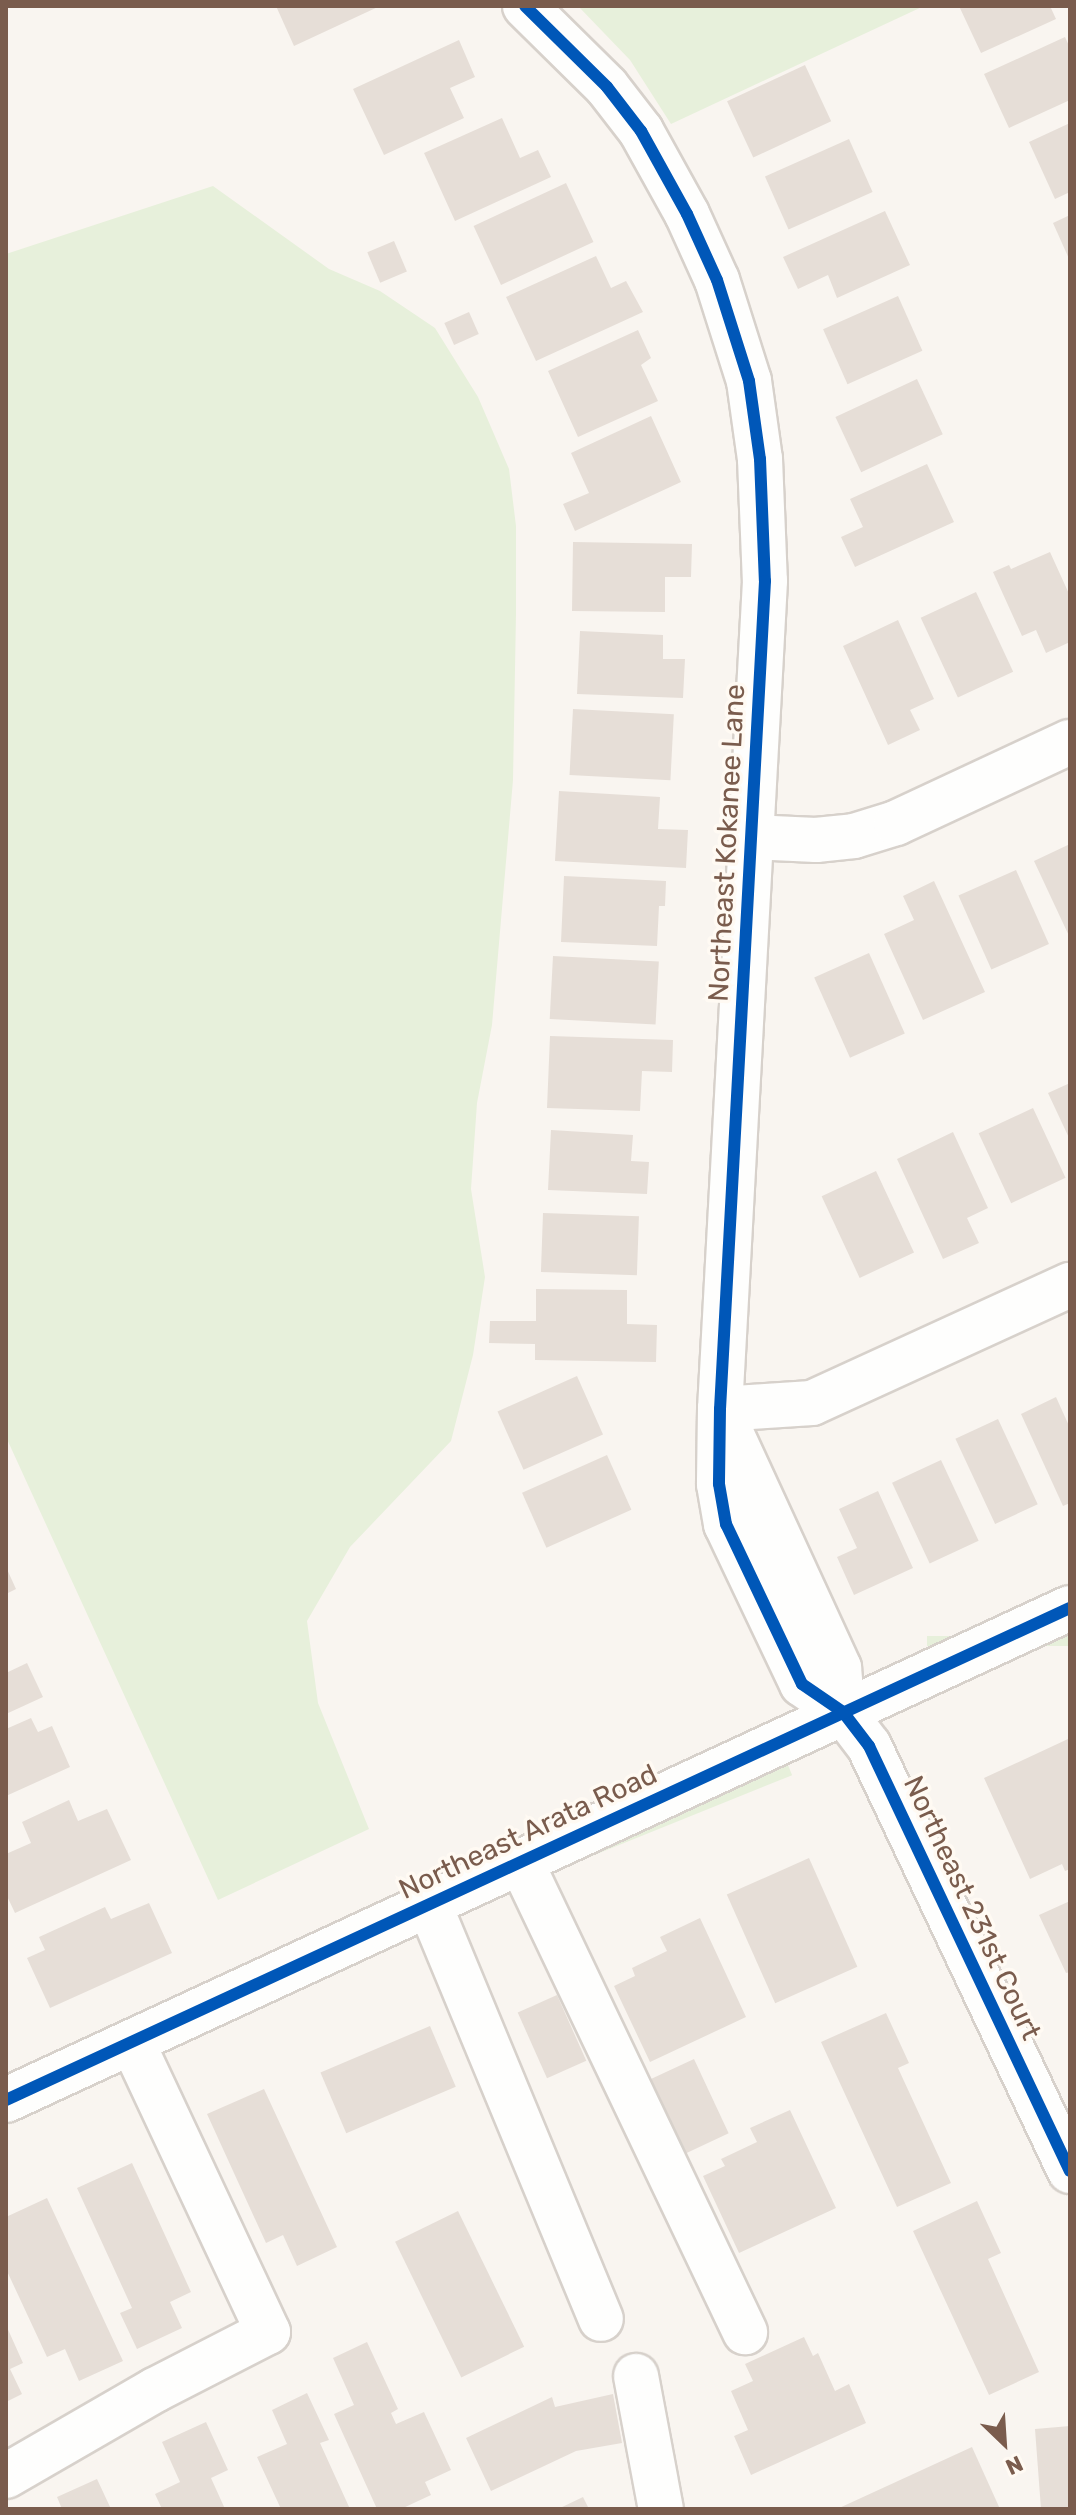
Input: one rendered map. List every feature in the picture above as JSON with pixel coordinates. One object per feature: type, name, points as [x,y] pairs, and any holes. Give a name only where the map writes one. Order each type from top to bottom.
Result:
[{"type":"street","name":"Northeast Kokanee Lane","points":[[525,6],[607,87],[641,131],[717,280],[749,381],[760,459],[765,581],[720,1409],[839,1668],[843,1712]]},
{"type":"street","points":[[751,837],[816,840],[854,836],[896,823],[1070,742]]},
{"type":"street","points":[[720,1409],[812,1403],[1070,1285]]},
{"type":"street","name":"Northeast Arata Road","points":[[6,2100],[1070,1608]]},
{"type":"street","name":"Northeast 231st Court","points":[[843,1712],[869,1746],[1070,2171]]},
{"type":"street","points":[[521,1862],[745,2332]]},
{"type":"street","points":[[429,1904],[601,2319]]},
{"type":"street","points":[[6,2476],[155,2390],[268,2332],[132,2042]]},
{"type":"street","points":[[636,2376],[661,2509]]},
{"type":"green space","points":[[578,6],[924,6],[671,124],[630,60]]},
{"type":"green space","points":[[213,186],[329,269],[380,291],[435,328],[478,397],[509,469],[516,526],[513,780],[492,1025],[477,1103],[471,1189],[485,1277],[473,1355],[451,1441],[350,1547],[307,1621],[318,1703],[369,1829],[218,1900],[6,1437],[6,254]]},
{"type":"green space","points":[[927,1636],[1070,1636],[1070,1646],[927,1646]]},
{"type":"green space","points":[[788,1765],[792,1775],[566,1867],[562,1856]]},
{"type":"building","points":[[276,6],[380,6],[294,46]]},
{"type":"building","points":[[959,6],[1050,6],[1056,19],[981,53]]},
{"type":"building","points":[[1065,37],[1070,48],[1070,100],[1009,128],[984,74]]},
{"type":"building","points":[[459,40],[475,77],[450,88],[464,118],[384,155],[353,89]]},
{"type":"building","points":[[805,65],[831,121],[753,158],[727,101]]},
{"type":"building","points":[[502,118],[520,158],[538,150],[551,177],[455,221],[424,153]]},
{"type":"building","points":[[1070,123],[1070,192],[1055,199],[1029,142]]},
{"type":"building","points":[[849,139],[873,192],[789,229],[765,176]]},
{"type":"building","points":[[566,183],[593,242],[501,285],[474,226]]},
{"type":"building","points":[[885,211],[910,265],[837,298],[828,275],[798,289],[783,257]]},
{"type":"building","points":[[1070,215],[1070,261],[1053,223]]},
{"type":"building","points":[[394,241],[407,271],[380,283],[367,252]]},
{"type":"building","points":[[596,256],[611,288],[626,281],[643,312],[536,361],[506,297]]},
{"type":"building","points":[[898,296],[922,351],[847,384],[823,329]]},
{"type":"building","points":[[469,312],[479,334],[454,345],[444,323]]},
{"type":"building","points":[[638,330],[651,358],[641,365],[658,401],[578,437],[548,371]]},
{"type":"building","points":[[917,379],[943,434],[861,472],[835,417]]},
{"type":"building","points":[[651,416],[681,482],[575,531],[563,504],[589,493],[571,453]]},
{"type":"building","points":[[927,464],[954,522],[855,567],[841,537],[863,527],[850,499]]},
{"type":"building","points":[[573,542],[692,544],[691,577],[665,577],[665,612],[572,611]]},
{"type":"building","points":[[1050,552],[1070,596],[1070,642],[1046,653],[1036,630],[1022,636],[993,572],[1009,565],[1011,569]]},
{"type":"building","points":[[976,592],[1013,672],[958,698],[921,618]]},
{"type":"building","points":[[898,620],[934,699],[910,710],[920,730],[888,745],[843,646]]},
{"type":"building","points":[[580,631],[663,635],[663,659],[685,659],[683,698],[577,694]]},
{"type":"building","points":[[573,709],[674,714],[670,780],[570,775]]},
{"type":"building","points":[[559,791],[660,797],[658,829],[688,830],[686,868],[555,861]]},
{"type":"building","points":[[1070,844],[1070,938],[1034,861]]},
{"type":"building","points":[[1016,870],[1049,944],[991,970],[958,896]]},
{"type":"building","points":[[564,876],[666,881],[665,906],[659,906],[657,946],[561,942]]},
{"type":"building","points":[[934,881],[985,992],[923,1020],[884,934],[914,920],[903,896]]},
{"type":"building","points":[[869,953],[905,1033],[850,1058],[814,977]]},
{"type":"building","points":[[553,956],[659,962],[656,1024],[550,1019]]},
{"type":"building","points":[[550,1036],[673,1040],[672,1072],[642,1071],[640,1111],[547,1108]]},
{"type":"building","points":[[1070,1083],[1070,1140],[1048,1093]]},
{"type":"building","points":[[1033,1108],[1066,1178],[1011,1203],[979,1133]]},
{"type":"building","points":[[551,1130],[633,1135],[631,1161],[649,1162],[647,1194],[548,1190]]},
{"type":"building","points":[[953,1132],[988,1208],[967,1218],[979,1243],[943,1259],[897,1159]]},
{"type":"building","points":[[876,1171],[914,1253],[860,1278],[822,1196]]},
{"type":"building","points":[[543,1213],[639,1216],[637,1275],[541,1272]]},
{"type":"building","points":[[536,1289],[627,1290],[627,1324],[657,1325],[656,1362],[535,1360],[535,1344],[489,1343],[490,1321],[536,1321]]},
{"type":"building","points":[[577,1376],[603,1434],[524,1470],[498,1411]]},
{"type":"building","points":[[1056,1397],[1070,1428],[1070,1503],[1063,1506],[1021,1414]]},
{"type":"building","points":[[998,1419],[1038,1504],[995,1524],[955,1439]]},
{"type":"building","points":[[607,1455],[631,1510],[546,1548],[522,1493]]},
{"type":"building","points":[[941,1460],[979,1541],[930,1563],[892,1483]]},
{"type":"building","points":[[878,1491],[913,1568],[854,1595],[837,1557],[857,1548],[839,1509]]},
{"type":"building","points":[[6,1567],[16,1589],[6,1594]]},
{"type":"building","points":[[27,1663],[43,1697],[6,1714],[6,1673]]},
{"type":"building","points":[[31,1718],[38,1732],[52,1726],[70,1767],[6,1796],[6,1729]]},
{"type":"building","points":[[1068,1739],[1070,1869],[1065,1871],[1062,1864],[1030,1879],[984,1778]]},
{"type":"building","points":[[69,1800],[78,1821],[107,1809],[131,1860],[15,1913],[6,1894],[6,1854],[31,1843],[22,1822]]},
{"type":"building","points":[[809,1858],[857,1967],[775,2003],[727,1895]]},
{"type":"building","points":[[1070,1901],[1070,1972],[1066,1973],[1039,1915]]},
{"type":"building","points":[[149,1903],[172,1953],[50,2008],[27,1958],[45,1950],[39,1937],[105,1907],[111,1919]]},
{"type":"building","points":[[700,1918],[746,2017],[650,2062],[614,1986],[635,1976],[632,1968],[667,1951],[660,1937]]},
{"type":"building","points":[[557,1995],[586,2061],[547,2078],[518,2012]]},
{"type":"building","points":[[886,2013],[909,2063],[898,2068],[951,2183],[897,2207],[821,2042]]},
{"type":"building","points":[[430,2026],[456,2087],[346,2133],[320,2072]]},
{"type":"building","points":[[694,2059],[729,2133],[680,2156],[645,2082]]},
{"type":"building","points":[[264,2089],[337,2247],[297,2266],[283,2235],[266,2243],[207,2114]]},
{"type":"building","points":[[790,2110],[836,2208],[739,2253],[703,2176],[725,2166],[721,2159],[757,2142],[750,2128]]},
{"type":"building","points":[[132,2163],[191,2292],[170,2302],[182,2328],[137,2349],[120,2313],[132,2308],[77,2188]]},
{"type":"building","points":[[47,2198],[123,2361],[79,2381],[65,2349],[47,2357],[6,2269],[6,2217]]},
{"type":"building","points":[[977,2201],[1001,2253],[988,2259],[1039,2372],[989,2395],[913,2231]]},
{"type":"building","points":[[458,2211],[524,2347],[461,2377],[395,2242]]},
{"type":"building","points":[[6,2325],[23,2363],[10,2369],[22,2394],[6,2402]]},
{"type":"building","points":[[804,2337],[813,2356],[818,2353],[835,2391],[849,2384],[866,2423],[751,2475],[734,2436],[748,2430],[731,2391],[753,2381],[745,2364]]},
{"type":"building","points":[[367,2342],[398,2409],[391,2413],[396,2424],[424,2412],[451,2470],[425,2482],[431,2495],[401,2509],[377,2509],[334,2414],[354,2405],[333,2358]]},
{"type":"building","points":[[307,2393],[329,2440],[320,2443],[350,2509],[281,2509],[257,2457],[287,2444],[272,2410]]},
{"type":"building","points":[[613,2394],[622,2443],[576,2451],[491,2491],[466,2438],[552,2397],[555,2407]]},
{"type":"building","points":[[206,2422],[228,2470],[211,2478],[225,2509],[162,2509],[155,2494],[180,2482],[162,2442]]},
{"type":"building","points":[[1070,2426],[1070,2509],[1041,2509],[1035,2429]]},
{"type":"building","points":[[972,2447],[1000,2509],[837,2509]]},
{"type":"building","points":[[97,2479],[111,2509],[62,2509],[57,2497]]},
{"type":"building","points":[[583,2497],[589,2509],[558,2509]]},
{"type":"cycle path","points":[[525,6],[607,87],[641,131],[687,214],[717,280],[749,381],[760,459],[765,581],[720,1409],[719,1484],[726,1524],[802,1684],[843,1712],[869,1746],[1070,2171]]},
{"type":"cycle path","points":[[6,2100],[1070,1608]]}]
